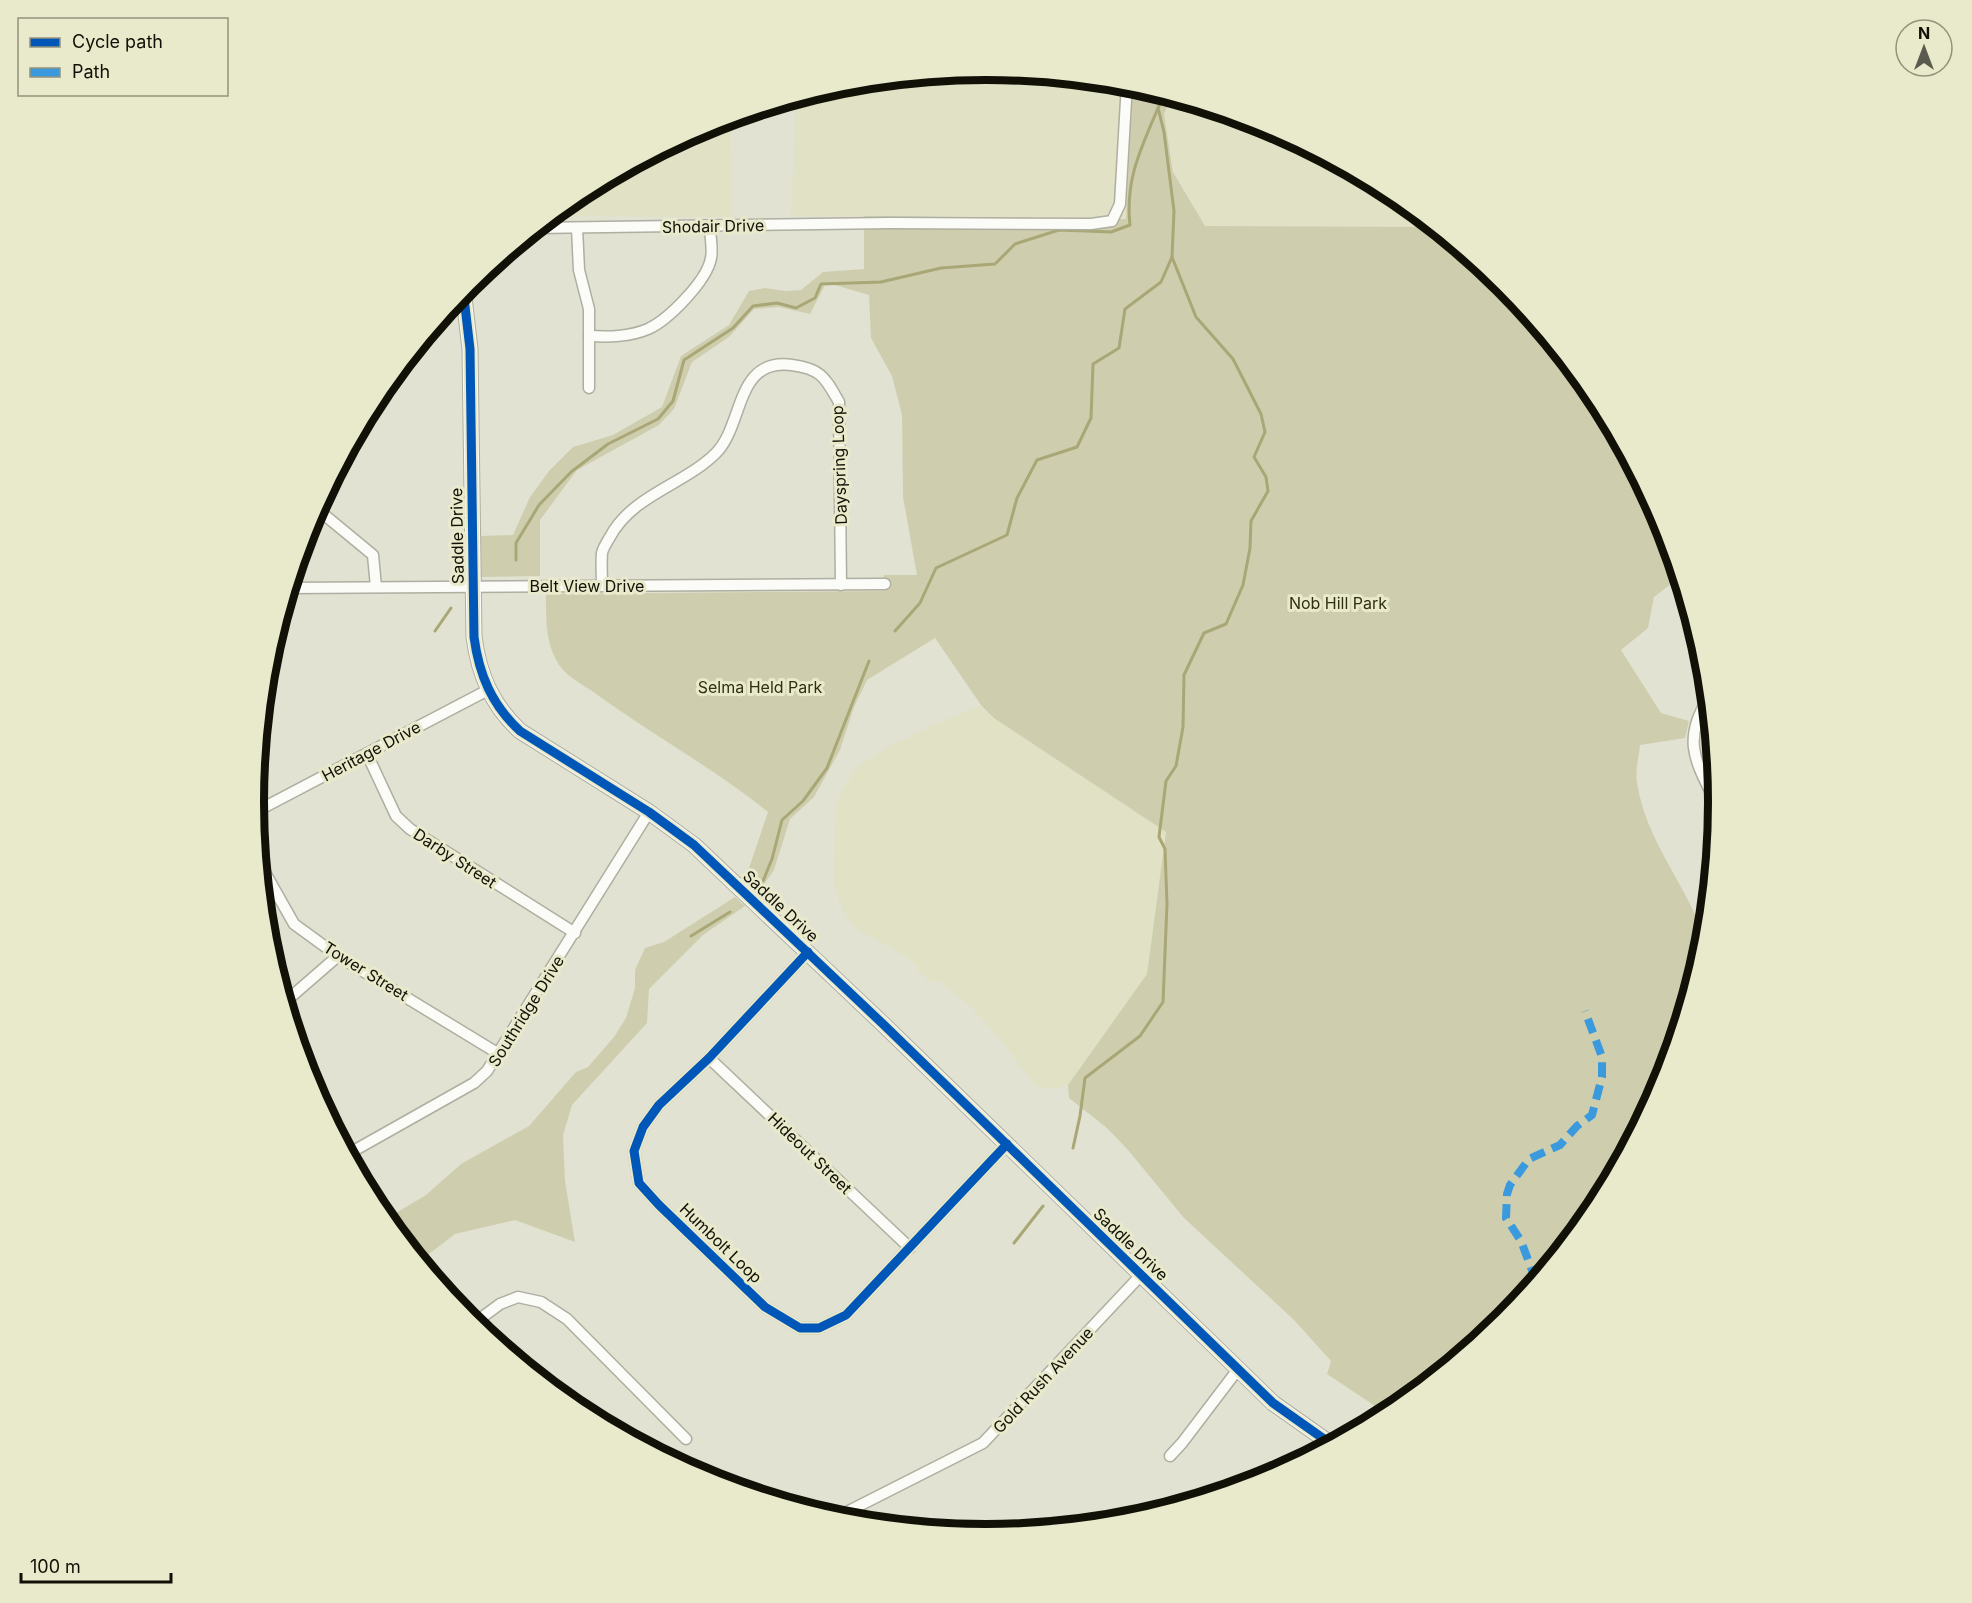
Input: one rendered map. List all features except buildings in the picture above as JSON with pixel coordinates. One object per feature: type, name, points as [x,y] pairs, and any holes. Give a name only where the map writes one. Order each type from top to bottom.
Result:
[{"type":"street","name":"Shodair Drive","points":[[547,228],[890,223],[1091,224],[1112,221],[1120,204],[1126,93]]},
{"type":"street","points":[[589,336],[618,337],[648,328],[682,302],[704,277],[711,258],[710,226]]},
{"type":"street","points":[[577,228],[579,270],[589,309],[589,388]]},
{"type":"street","name":"Saddle Drive","points":[[465,302],[470,349],[472,586],[477,657],[488,690],[504,716],[520,731],[649,812],[694,845],[808,952],[1273,1403],[1324,1439]]},
{"type":"street","name":"Dayspring Loop","points":[[602,586],[602,552],[616,524],[635,506],[703,466],[723,447],[734,423],[742,395],[761,370],[779,363],[810,367],[826,378],[839,402],[841,585]]},
{"type":"street","points":[[324,514],[373,555],[376,587]]},
{"type":"street","name":"Belt View Drive","points":[[297,588],[885,584]]},
{"type":"street","name":"Heritage Drive","points":[[264,807],[488,690]]},
{"type":"street","points":[[1702,711],[1695,727],[1693,748],[1707,784]]},
{"type":"street","name":"Darby Street","points":[[367,754],[396,816],[410,829],[575,933]]},
{"type":"street","name":"Southridge Drive","points":[[354,1150],[474,1083],[487,1071],[649,812]]},
{"type":"street","name":"Tower Street","points":[[268,877],[294,924],[338,956],[499,1054]]},
{"type":"street","name":"Humbolt Loop","points":[[808,952],[709,1058],[659,1105],[643,1127],[633,1151],[639,1183],[659,1205],[765,1307],[800,1328],[819,1328],[846,1315],[1007,1144]]},
{"type":"street","points":[[291,996],[338,956]]},
{"type":"street","name":"Hideout Street","points":[[709,1058],[910,1248]]},
{"type":"street","name":"Gold Rush Avenue","points":[[850,1511],[983,1443],[995,1433],[1142,1274]]},
{"type":"street","points":[[481,1318],[500,1304],[518,1297],[541,1302],[567,1319],[686,1439]]},
{"type":"street","points":[[1170,1456],[1239,1368]]},
{"type":"shaded area","points":[[939,81],[1033,81],[1142,97],[1126,219],[791,216],[796,105],[845,93]]},
{"type":"shaded area","points":[[1169,103],[1262,134],[1347,176],[1423,227],[1205,226],[1174,172],[1164,114]]},
{"type":"shaded area","points":[[731,126],[732,217],[564,216],[625,176],[667,154]]},
{"type":"shaded area","points":[[981,705],[994,718],[1167,832],[1147,974],[1068,1085],[1053,1089],[1036,1086],[996,1034],[971,1007],[938,981],[930,982],[917,970],[917,966],[910,959],[857,929],[843,911],[833,884],[836,807],[842,790],[856,769],[888,747]]},
{"type":"green space","name":"Nob Hill Park","points":[[1132,94],[1169,103],[1164,114],[1173,172],[1205,226],[1423,227],[1497,291],[1529,325],[1586,400],[1634,482],[1674,582],[1654,597],[1648,628],[1621,650],[1661,713],[1689,721],[1685,738],[1640,745],[1637,768],[1641,803],[1648,823],[1698,921],[1670,1034],[1634,1121],[1586,1203],[1559,1241],[1497,1312],[1426,1374],[1378,1408],[1327,1374],[1331,1361],[1294,1320],[1184,1218],[1107,1128],[1069,1098],[1068,1085],[1147,974],[1166,832],[994,718],[981,705],[935,638],[867,680],[854,707],[840,750],[814,797],[790,819],[774,870],[758,893],[745,880],[768,812],[727,781],[572,678],[554,657],[547,631],[546,594],[884,591],[884,575],[917,575],[903,497],[902,415],[892,376],[871,338],[869,295],[831,284],[825,285],[810,314],[779,307],[754,309],[729,337],[692,362],[674,409],[659,425],[577,470],[540,520],[540,576],[481,577],[480,536],[513,535],[530,497],[549,471],[573,447],[613,435],[662,407],[681,356],[729,325],[749,291],[765,288],[785,291],[801,290],[823,272],[864,269],[864,216],[1126,219]]},
{"type":"green space","points":[[735,897],[745,906],[703,935],[649,989],[647,1023],[572,1105],[563,1135],[565,1181],[575,1242],[515,1220],[455,1234],[426,1257],[394,1214],[426,1195],[461,1164],[529,1126],[576,1072],[588,1067],[614,1037],[626,1018],[635,988],[635,970],[645,948],[664,942]]},
{"type":"waterway","points":[[1073,1148],[1085,1078],[1140,1036],[1163,1002],[1167,904],[1165,849],[1159,837],[1166,781],[1176,766],[1183,727],[1184,675],[1204,633],[1226,624],[1243,585],[1250,548],[1251,521],[1268,491],[1266,477],[1254,457],[1265,432],[1261,414],[1233,359],[1196,317],[1172,257],[1174,211],[1164,132],[1158,108],[1161,101]]},
{"type":"waterway","points":[[516,560],[516,543],[539,505],[571,472],[608,444],[658,419],[673,401],[684,360],[733,328],[753,306],[777,303],[796,308],[815,298],[821,284],[881,282],[941,268],[995,264],[1015,244],[1059,230],[1111,232],[1130,225],[1132,179],[1140,151],[1158,108]]},
{"type":"waterway","points":[[895,631],[920,603],[936,568],[1007,535],[1017,498],[1037,460],[1077,447],[1091,418],[1093,364],[1119,348],[1125,309],[1161,282],[1172,257]]},
{"type":"waterway","points":[[435,631],[451,608]]},
{"type":"waterway","points":[[763,881],[772,859],[782,820],[803,801],[827,768],[869,661]]},
{"type":"waterway","points":[[691,936],[730,912]]},
{"type":"waterway","points":[[1014,1243],[1043,1206]]},
{"type":"marked path","points":[[1533,1273],[1521,1241],[1506,1218],[1507,1194],[1510,1185],[1529,1159],[1560,1145],[1577,1126],[1592,1115],[1602,1077],[1602,1057],[1585,1011]]},
{"type":"cycle path","points":[[465,302],[470,349],[474,637],[483,677],[502,711],[520,731],[649,812],[694,845],[884,1025],[1273,1403],[1324,1439]]},
{"type":"cycle path","points":[[808,952],[709,1058],[659,1105],[643,1127],[634,1151],[639,1183],[659,1205],[765,1307],[800,1328],[819,1328],[846,1315],[1007,1144]]},
{"type":"park label","name":"Selma Held Park","points":[[760,687]]}]
